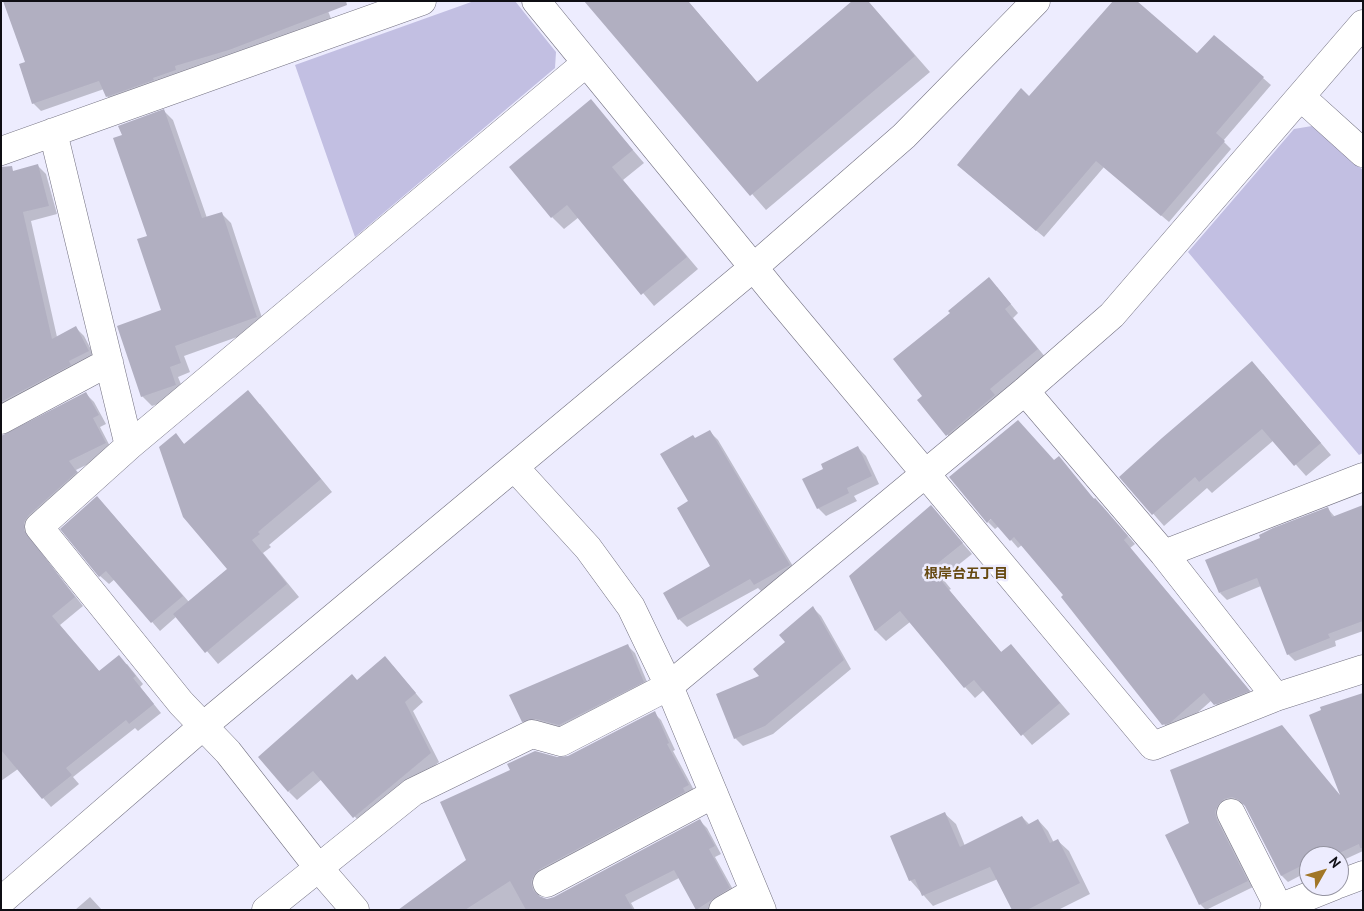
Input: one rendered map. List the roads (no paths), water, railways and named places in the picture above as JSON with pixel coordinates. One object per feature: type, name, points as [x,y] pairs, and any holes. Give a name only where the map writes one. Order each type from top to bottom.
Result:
[{"type":"street","points":[[1,151],[422,1]]},
{"type":"street","points":[[536,1],[1152,746],[1276,697],[1363,669]]},
{"type":"street","points":[[1,901],[202,727],[754,267],[904,136],[1036,1]]},
{"type":"street","points":[[266,910],[317,866],[413,792],[532,734],[561,742],[669,686],[1025,391],[1112,315],[1363,24]]},
{"type":"street","points":[[355,910],[317,866],[228,752],[202,727],[39,527],[129,446],[586,63]]},
{"type":"street","points":[[1301,98],[1363,153]]},
{"type":"street","points":[[53,132],[129,446]]},
{"type":"street","points":[[1,420],[109,362]]},
{"type":"street","points":[[1025,391],[1164,554],[1276,697]]},
{"type":"street","points":[[515,468],[588,548],[631,607],[669,686],[758,901],[723,910]]},
{"type":"street","points":[[1164,554],[1363,477]]},
{"type":"street","points":[[548,883],[714,794]]},
{"type":"street","points":[[1230,813],[1277,909],[1309,896]]},
{"type":"street","points":[[1349,880],[1363,875]]},
{"type":"district","name":"根岸台五丁目","points":[[966,574]]}]
